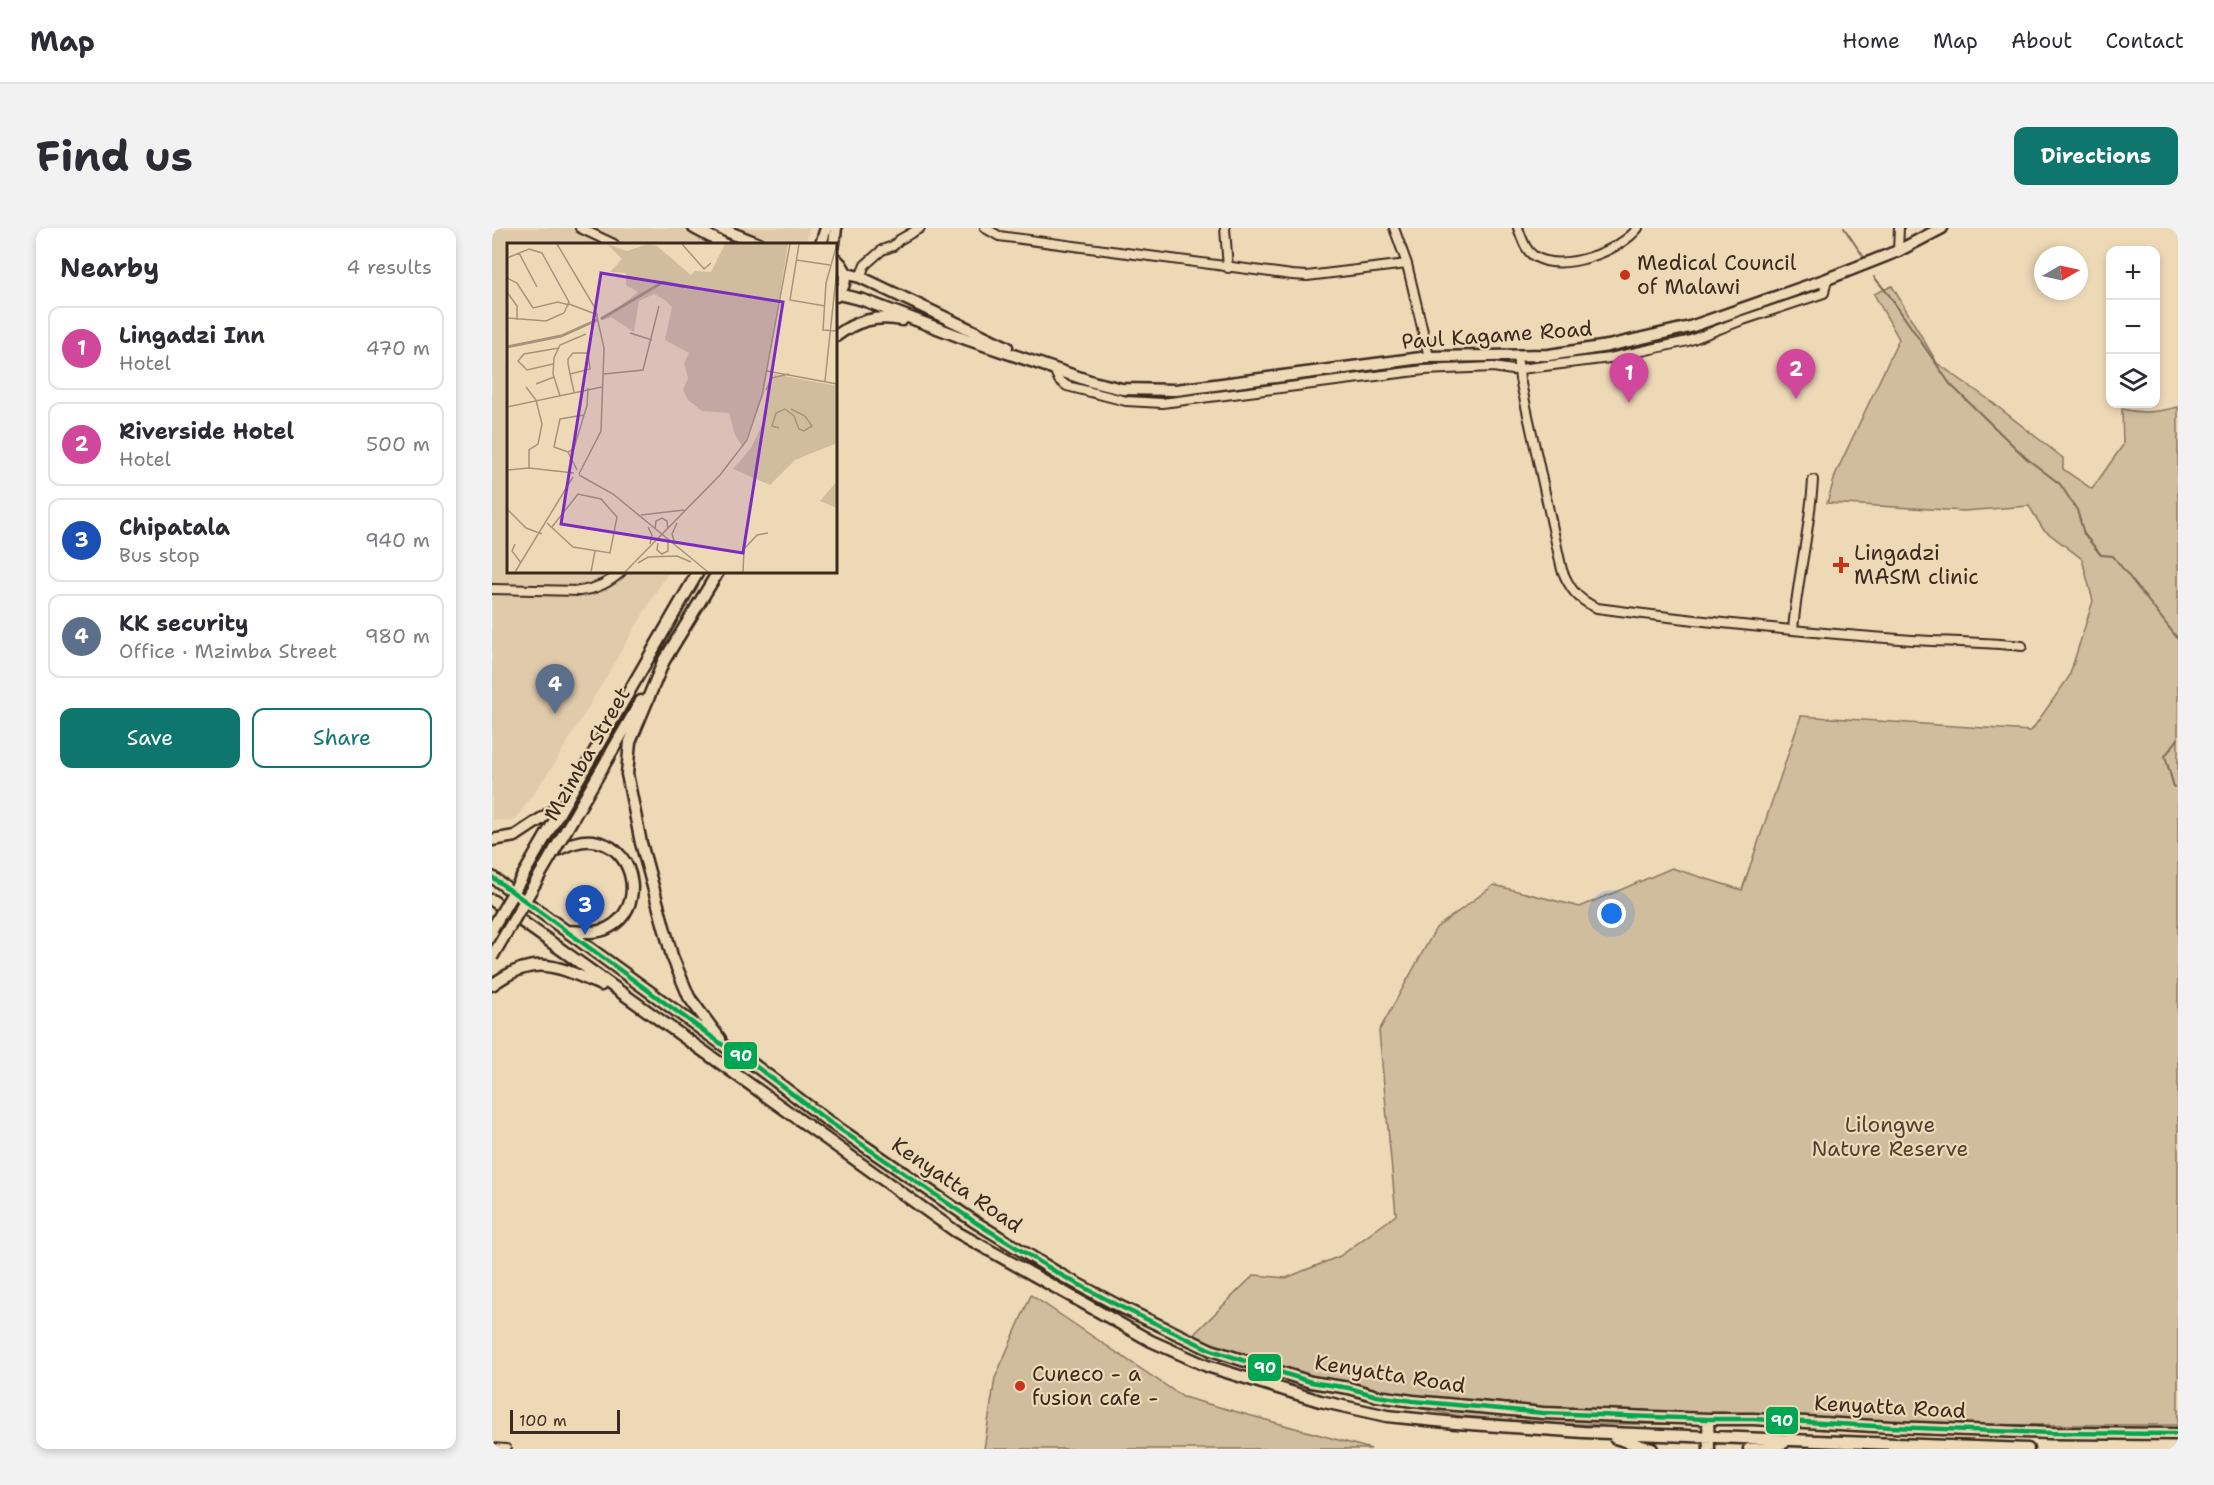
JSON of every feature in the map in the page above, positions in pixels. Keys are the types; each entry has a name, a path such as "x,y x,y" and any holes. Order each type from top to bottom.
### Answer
{"main road":[{"path":"694,228 722,243"},
{"path":"719,228 756,243"},
{"path":"821,243 826,228"},
{"path":"834,243 836,228"},
{"name":"Paul Kagame Road","path":"837,295 863,300 1093,382 1122,389 1159,391 1429,357 1517,356 1581,351 1644,339 1690,327 1827,279 1898,251 1942,228"},
{"path":"837,295 846,279 838,259"},
{"name":"Paul Kagame Road","path":"838,259 847,274 860,277 1039,363"},
{"path":"837,335 851,325 868,319 890,317 926,324"},
{"name":"Mzimba Street","path":"492,929 697,573"},
{"name":"Mzimba Street","path":"492,957 665,658 717,573"},
{"path":"665,658 630,742 627,774 641,843 672,956 689,997 727,1048"},
{"path":"492,840 515,836 565,802"},
{"path":"554,852 581,841 597,842 609,846 620,855 633,883 628,908 618,921 607,929 592,932 567,931"},
{"name":"Kenyatta Road","path":"492,877 727,1048 745,1058 828,1121 975,1222 1061,1275 1211,1350 1311,1382 1386,1397 1543,1413 1753,1419 2050,1433 2178,1434"},
{"name":"Kenyatta Road","path":"492,900 955,1231 1151,1341 1207,1366 1320,1401 1387,1416 1456,1423 1709,1443 1798,1439 1892,1445 2028,1449"},
{"path":"492,985 506,975 543,965 560,967 615,990"},
{"path":"1708,1419 1709,1443"},
{"path":"1582,1432 1626,1440 1652,1449"},
{"path":"1749,1449 1776,1446 1798,1439"}],"street":[{"path":"580,228 612,243"},
{"path":"860,277 866,264 882,250 893,246 920,228"},
{"path":"985,228 999,236 1228,268 1307,276 1407,264"},
{"path":"1225,228 1228,268"},
{"path":"1394,228 1407,264 1429,357"},
{"path":"1518,228 1524,245 1533,256 1546,262 1561,264 1598,254 1616,246 1638,228"},
{"path":"1898,251 1899,228"},
{"path":"1054,369 1059,380 1075,389 1126,401 1162,403 1424,370 1493,367 1519,369 1610,358 1688,341 1824,293 1827,279"},
{"path":"1517,356 1562,570 1572,592 1578,598 1597,608 1793,630 2022,646"},
{"path":"1793,630 1813,480"},
{"path":"492,589 580,591 609,583 620,573"},
{"path":"492,1448 506,1449"}],"shaded area":[{"path":"492,228 809,228 806,243 507,243 507,573 667,573 557,760 513,822 492,819"}],"green space":[{"name":"Lilongwe Nature Reserve","path":"1892,286 1937,363 1988,399 2063,458 2063,469 2092,489 2123,445 2122,409 2150,412 2178,407 2178,1425 1561,1424 1460,1416 1363,1398 1186,1342 1254,1275 1286,1278 1340,1256 1396,1215 1379,1031 1436,928 1494,885 1580,907 1672,868 1742,890 1801,716 2031,731 2069,677 2093,601 2082,559 2043,529 2029,506 1964,511 1827,503 1836,473 1899,339 1874,294"},
{"path":"1031,1295 1183,1397 1371,1449 984,1449 995,1378"}],"waterway":[{"path":"1844,228 1863,256"},
{"path":"1874,277 1889,295 1950,384 2026,458 2060,484 2077,510 2084,534 2101,555 2113,556 2178,639"},
{"path":"2174,787 2165,756 2178,739"}],"transit line":[{"name":"90","path":"492,877 727,1048 745,1058 828,1121 975,1222 1061,1275 1211,1350 1311,1382 1349,1388 1377,1396 1543,1413 1753,1419 2050,1433 2178,1434"}],"place":[{"name":"Medical Council of Malawi","path":"1625,275"},
{"name":"Riverside Hotel","path":"1796,399"},
{"name":"Lingadzi Inn","path":"1629,403"},
{"name":"Lingadzi MASM clinic","path":"1841,565"},
{"name":"KK security","path":"555,714"},
{"name":"Chipatala","path":"585,935"},
{"name":"Cuneco - a fusion cafe -","path":"1020,1386"}]}
